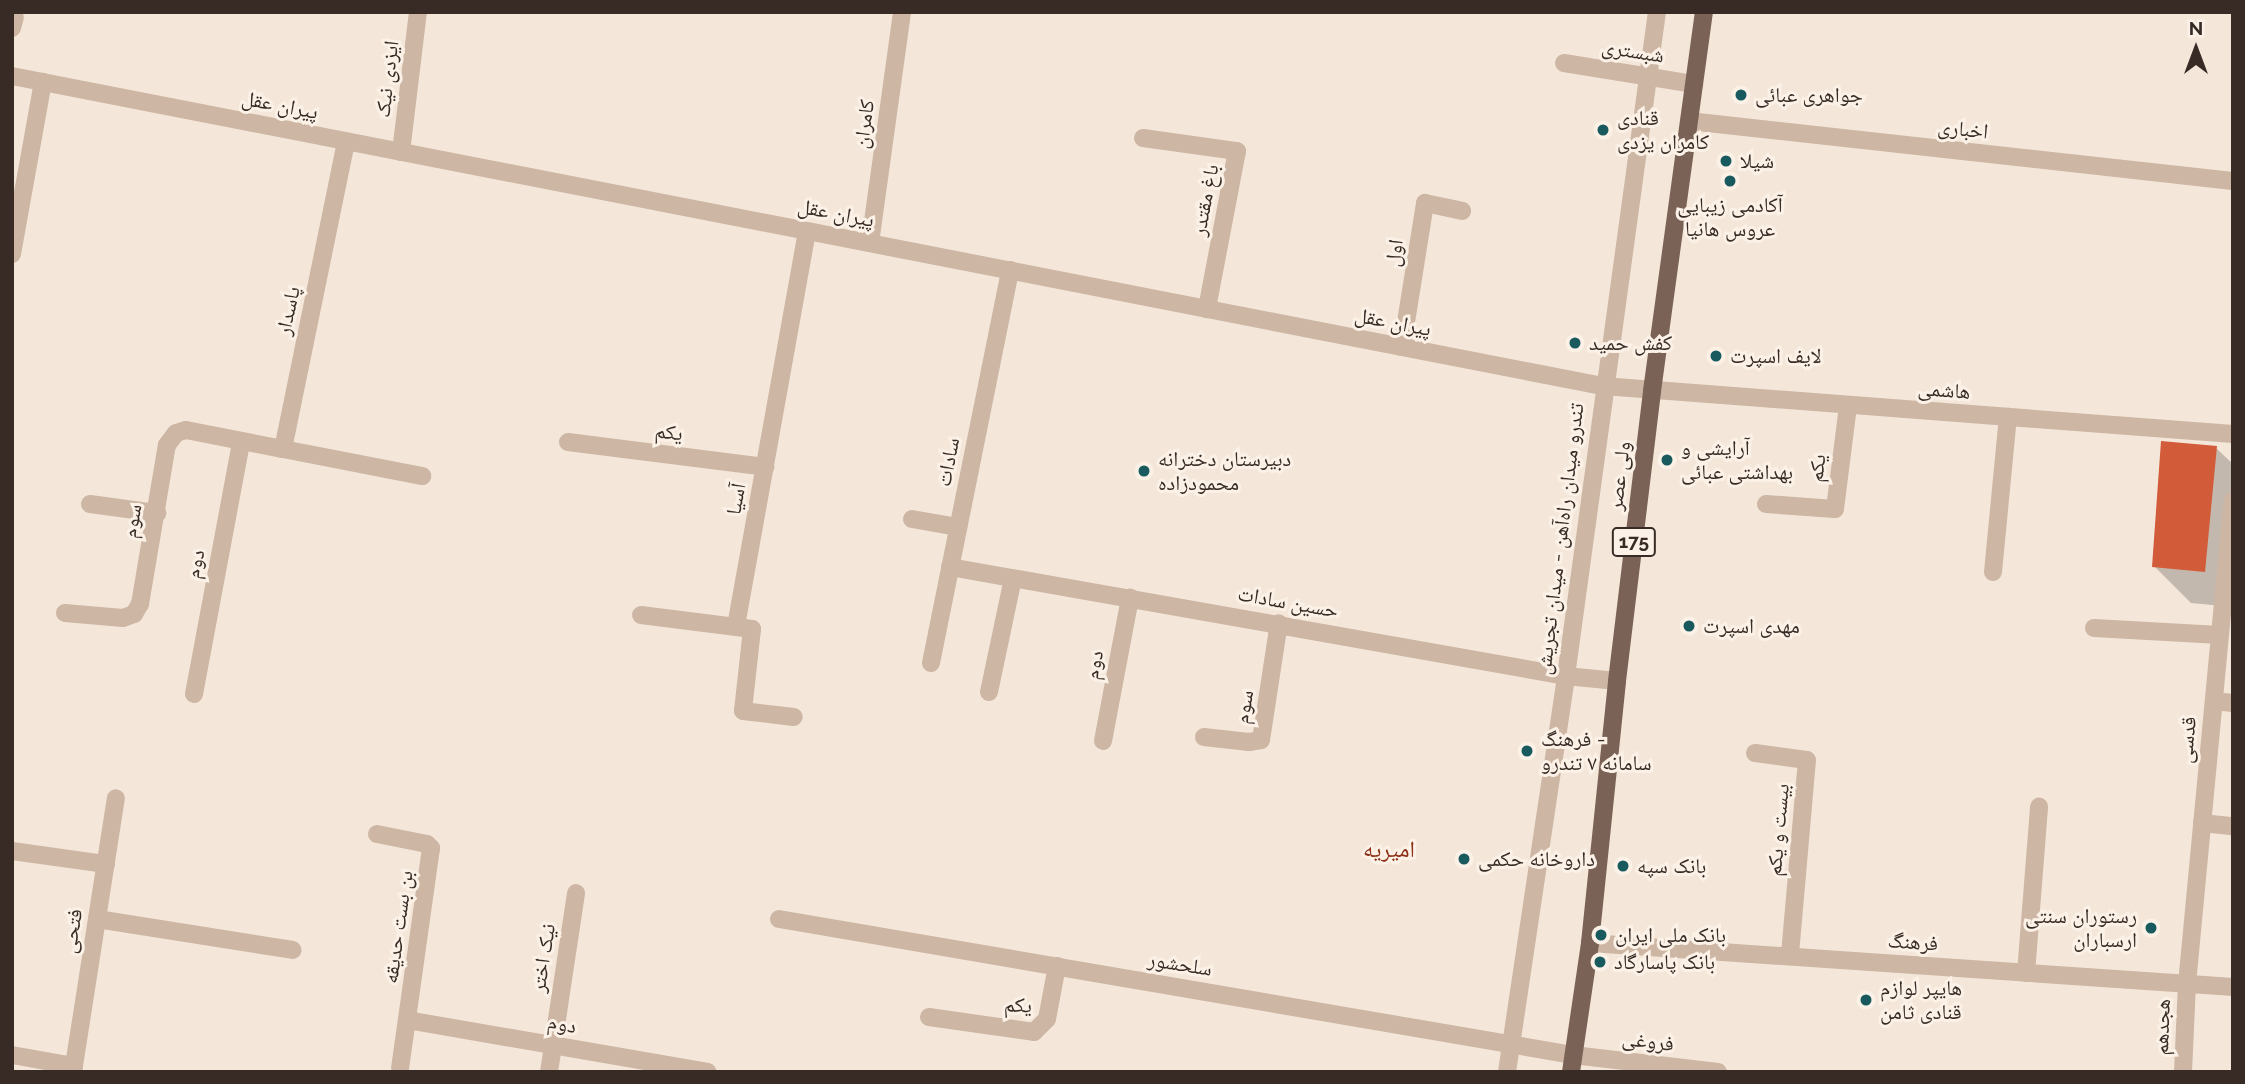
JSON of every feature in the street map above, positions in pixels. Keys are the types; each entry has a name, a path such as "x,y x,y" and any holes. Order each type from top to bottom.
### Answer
{"main road":[{"name":"ولی عصر","path":"1572,1063 1590,943 1617,681 1652,391 1704,12"}],"street":[{"name":"ایزدی نیک","path":"401,152 418,12"},
{"name":"کامران","path":"870,243 902,12"},
{"name":"تندرو میدان راه‌آهن - میدان تجریش","path":"1507,1072 1566,676 1603,386 1657,12"},
{"name":"شبستری","path":"1564,63 1694,84"},
{"name":"پیران عقل","path":"12,76 1603,386 1652,391"},
{"path":"12,254 43,82"},
{"name":"اخباری","path":"1689,121 2233,181"},
{"name":"باغ مقتدر","path":"1143,138 1237,151 1207,309"},
{"name":"پاسدار","path":"283,449 346,141"},
{"name":"اول","path":"1402,347 1425,203 1462,211"},
{"name":"آسیا","path":"736,626 807,231"},
{"name":"سادات","path":"931,663 1010,270"},
{"name":"هاشمی","path":"1652,391 2233,434"},
{"name":"یکم","path":"1766,504 1835,509 1848,406"},
{"path":"1993,572 2008,417"},
{"name":"سوم","path":"65,613 123,618 134,614 140,604 167,445 176,433 186,430 241,442"},
{"path":"241,442 422,476"},
{"name":"دوم","path":"194,694 241,442"},
{"name":"یکم","path":"568,442 765,467"},
{"name":"قدسی","path":"2187,984 2233,501"},
{"path":"90,504 157,513"},
{"path":"912,519 958,527"},
{"name":"حسین سادات","path":"950,567 1279,623 1566,676 1617,681"},
{"path":"989,692 1013,578"},
{"name":"دوم","path":"1103,741 1129,598"},
{"path":"641,615 752,629 743,711 794,718"},
{"name":"سوم","path":"1204,737 1249,743 1261,740 1279,623"},
{"path":"2094,628 2220,635"},
{"path":"2214,701 2233,703"},
{"name":"بیست و یکم","path":"1755,752 1807,760 1790,956"},
{"name":"فتحی","path":"73,1069 116,798"},
{"path":"2026,973 2039,807"},
{"path":"2202,823 2233,826"},
{"name":"بن بست حدیقه","path":"377,834 427,844 431,848 400,1068"},
{"path":"12,851 106,864"},
{"name":"نیک اختر","path":"549,1072 576,893"},
{"path":"97,919 293,950"},
{"name":"سلحشور","path":"779,919 1510,1042 1572,1063"},
{"name":"فرهنگ","path":"1590,943 2233,988"},
{"name":"یکم","path":"929,1017 1034,1032 1047,1019 1057,966"},
{"name":"هجدهم","path":"2183,1072 2187,984"},
{"name":"دوم","path":"407,1020 708,1072"},
{"path":"12,1055 73,1069"},
{"name":"فروغی","path":"1572,1063 1718,1072"}],"building":[{"path":"2161,441 2217,446 2205,572 2152,567"}],"place":[{"name":"جواهری عبائی","path":"1741,95"},
{"name":"قنادی کامران یزدی","path":"1603,130"},
{"name":"شیلا","path":"1726,161"},
{"name":"آکادمی زیبایی عروس هانیا","path":"1730,181"},
{"name":"کفش حمید","path":"1575,343"},
{"name":"لایف اسپرت","path":"1716,356"},
{"name":"آرایشی و بهداشتی عبائی","path":"1667,460"},
{"name":"دبیرستان دخترانه محمودزاده","path":"1144,471"},
{"name":"مهدی اسپرت","path":"1689,626"},
{"name":"فرهنگ - سامانه ۷ تندرو","path":"1527,751"},
{"name":"داروخانه حکمی","path":"1464,859"},
{"name":"بانک سپه","path":"1623,866"},
{"name":"رستوران سنتی ارسباران","path":"2151,928"},
{"name":"بانک ملی ایران","path":"1601,935"},
{"name":"بانک پاسارگاد","path":"1600,962"},
{"name":"هایپر لوازم قنادی ثامن","path":"1866,1000"}],"district":[{"name":"امیریه","path":"1389,849"}]}
